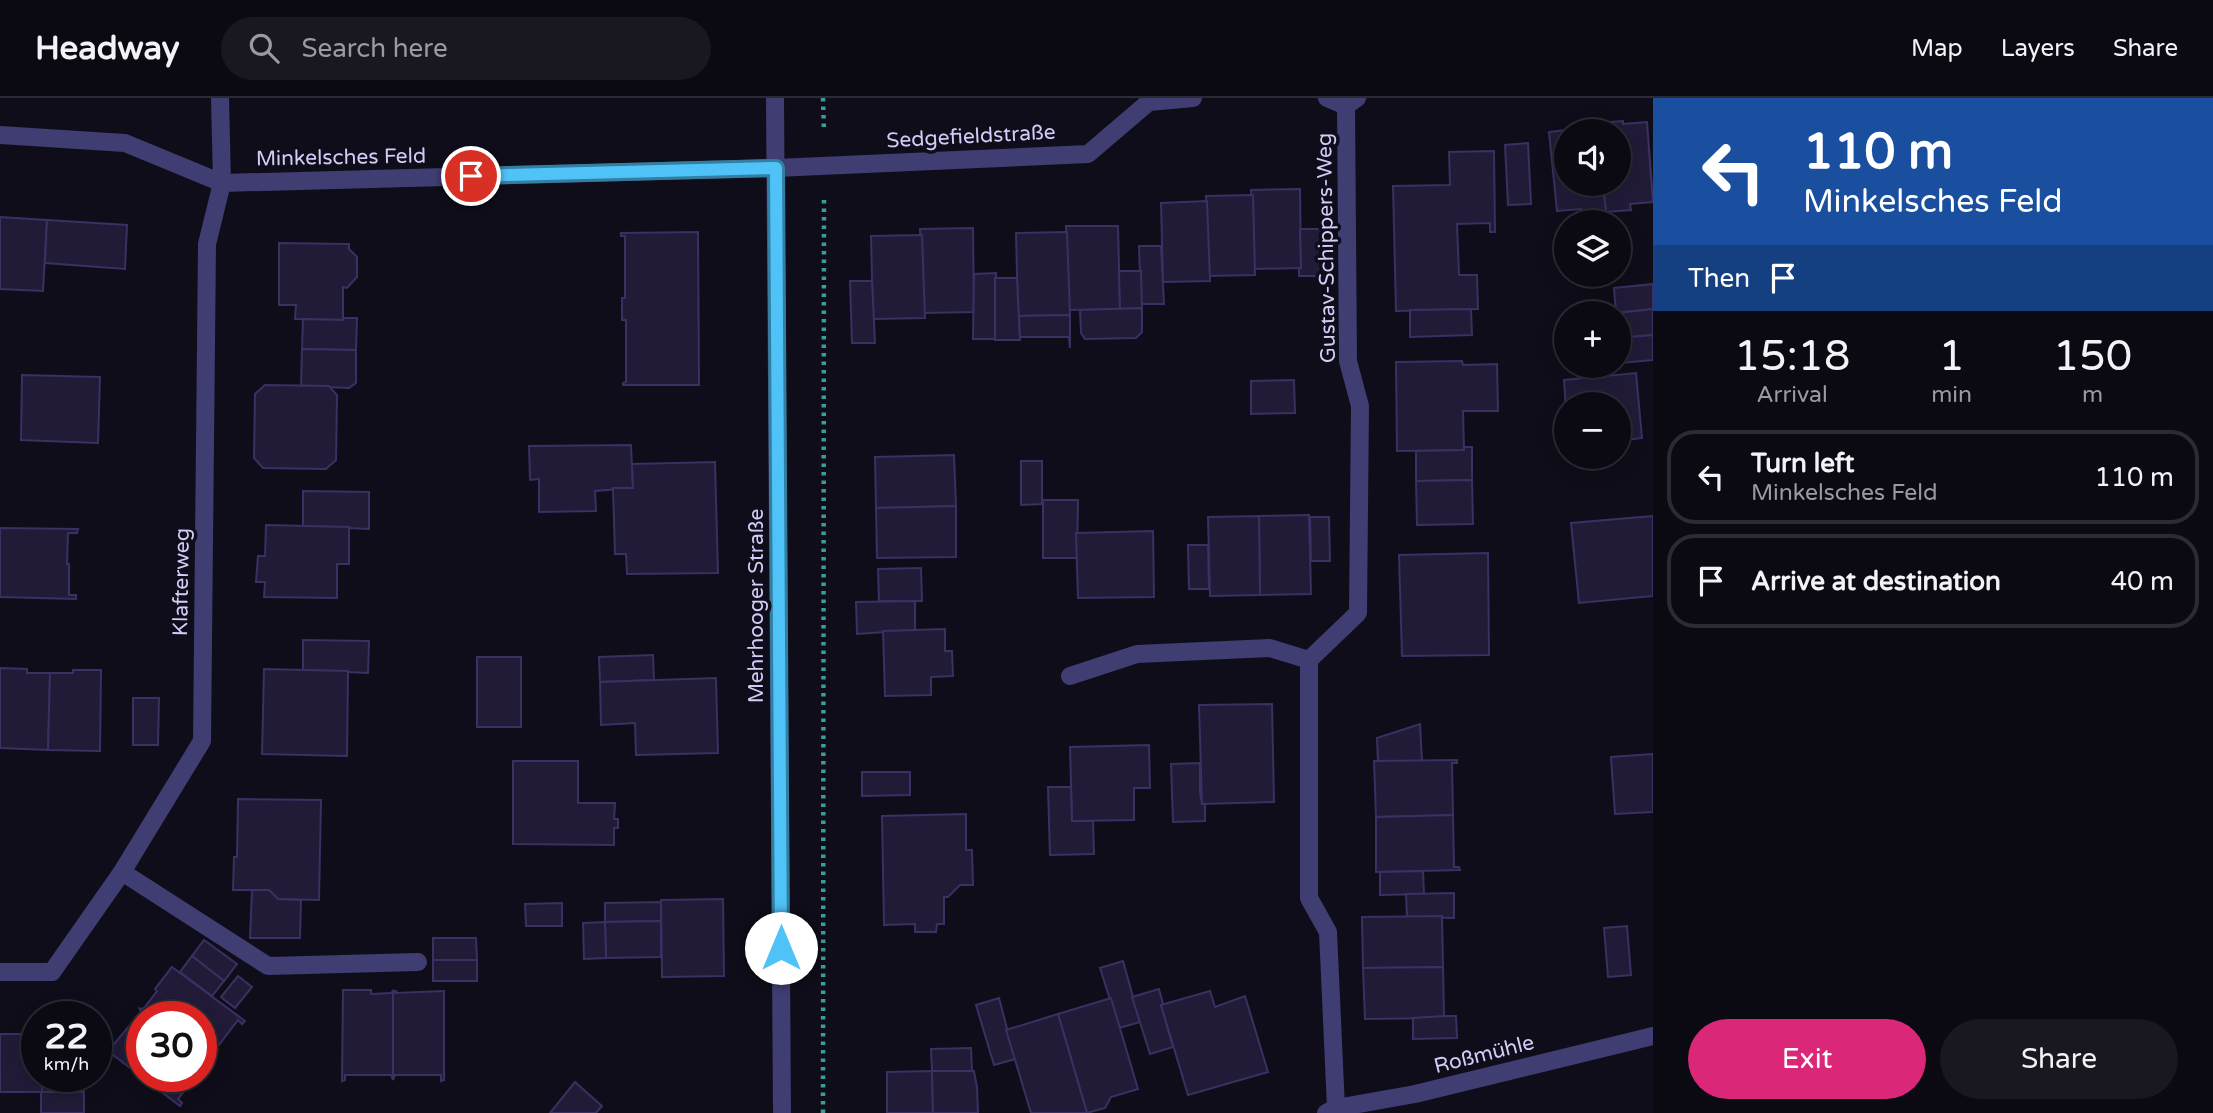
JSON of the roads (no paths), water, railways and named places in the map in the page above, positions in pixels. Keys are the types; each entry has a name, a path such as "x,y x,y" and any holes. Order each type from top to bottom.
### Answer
{"street":[{"name":"Klafterweg","path":"0,972 52,972 122,872 202,741 207,244 222,183 220,98"},
{"name":"Mehrhooger Straße","path":"775,98 782,1113"},
{"name":"Sedgefieldstraße","path":"776,168 1088,154 1149,100 1193,98"},
{"path":"1327,98 1351,102"},
{"name":"Gustav-Schippers-Weg","path":"1309,660 1358,613 1360,406 1348,361 1351,102"},
{"name":"Minkelsches Feld","path":"0,135 125,143 222,183 776,168"},
{"path":"1070,676 1137,654 1270,648 1309,660 1309,898 1328,932 1331,1110"},
{"path":"122,872 268,966 418,962"},
{"name":"Roßmühle","path":"1331,1110 1415,1094 1653,1036"}]}
